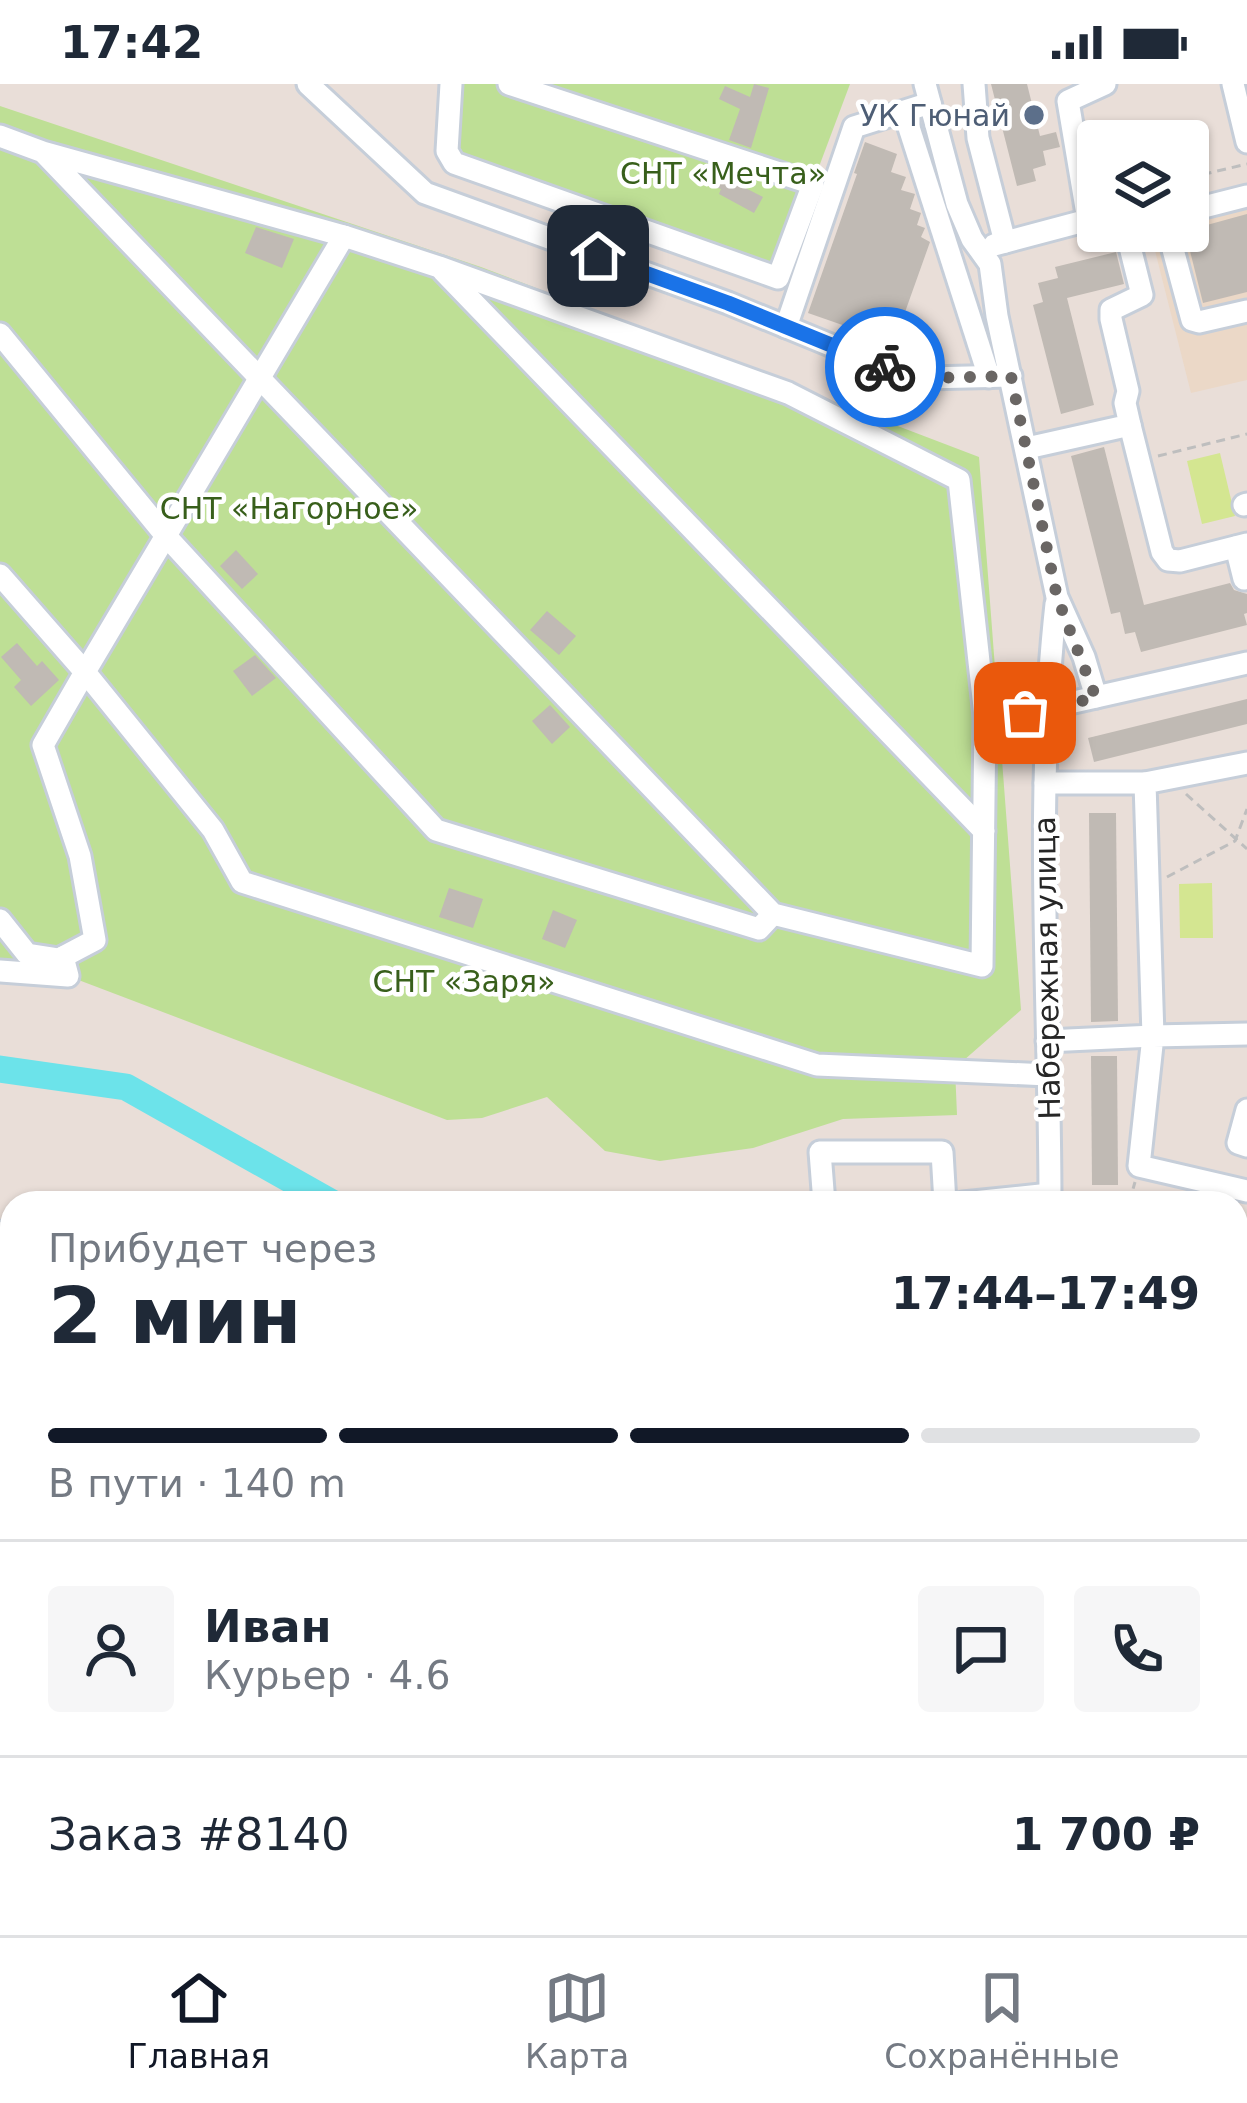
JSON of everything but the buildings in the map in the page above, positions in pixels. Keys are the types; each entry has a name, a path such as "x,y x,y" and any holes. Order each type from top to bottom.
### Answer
{"street":[{"path":"308,84 424,193 912,376 1000,376"},
{"path":"451,84 447,151 454,163 778,278"},
{"path":"509,84 813,184 764,317"},
{"path":"974,84 978,138 1005,242"},
{"path":"1077,144 1068,101 1105,84"},
{"path":"1233,84 1247,142"},
{"path":"786,326 854,127 904,112 927,94 957,204 994,279 1000,376"},
{"path":"904,112 1000,376"},
{"path":"0,136 439,267 788,393 959,480 986,716 982,967 773,914 43,152"},
{"path":"1209,206 1247,196"},
{"path":"981,248 1077,225"},
{"path":"0,920 27,954 63,957 95,940 80,856 43,745 344,236"},
{"path":"1131,252 1142,295 1111,310 1111,319 1128,391 1125,403 1162,552 1168,560 1242,546 1244,579"},
{"path":"1174,252 1192,320 1247,310"},
{"path":"439,267 984,831"},
{"path":"0,334 166,536 436,830 759,929 773,914"},
{"name":"Набережная улица","path":"1000,376 1028,448 1057,597 1096,698"},
{"path":"1028,448 1130,425"},
{"path":"0,575 214,830 242,882 817,1065 1048,1075"},
{"name":"Набережная улица","path":"1051,1191 1045,783 1057,597"},
{"path":"1051,661 1067,651 1084,657"},
{"path":"986,716 1096,698 1247,663"},
{"path":"1045,783 1144,783 1247,764"},
{"path":"1144,783 1153,1036 1139,1166 1247,1191"},
{"path":"0,970 68,976 63,957"},
{"path":"1048,1041 1247,1034"},
{"path":"1247,1110 1238,1143 1247,1146"},
{"path":"823,1191 820,1152 942,1152 944,1191"}],"path":[{"path":"1209,173 1247,164"},
{"path":"1139,460 1247,434"},
{"path":"1172,780 1247,849"},
{"path":"1149,885 1235,842 1247,808"}],"shaded area":[{"path":"1247,187 1247,380 1191,393 1155,252 1209,252 1209,197"}],"green space":[{"name":"СНТ «Мечта»","path":"440,84 850,84 775,284 440,159"},
{"name":"СНТ «Нагорное»","path":"0,106 481,267 979,457 1021,1010 955,1068 957,1115 843,1119 753,1148 660,1161 605,1151 547,1097 482,1118 447,1120 68,976 0,971"},
{"path":"1220,453 1235,516 1202,524 1187,461"},
{"path":"1212,883 1213,938 1180,938 1179,884"}],"waterway":[{"path":"0,1069 126,1087 311,1191"}],"way so far":[{"path":"885,367 926,378 1011,376 1057,597 1096,698 1025,713"}],"place":[{"name":"УК Гюнай","path":"1034,115"}],"route":[{"path":"598,256 885,367"}],"park label":[{"name":"СНТ «Заря»","path":"464,981"}]}
